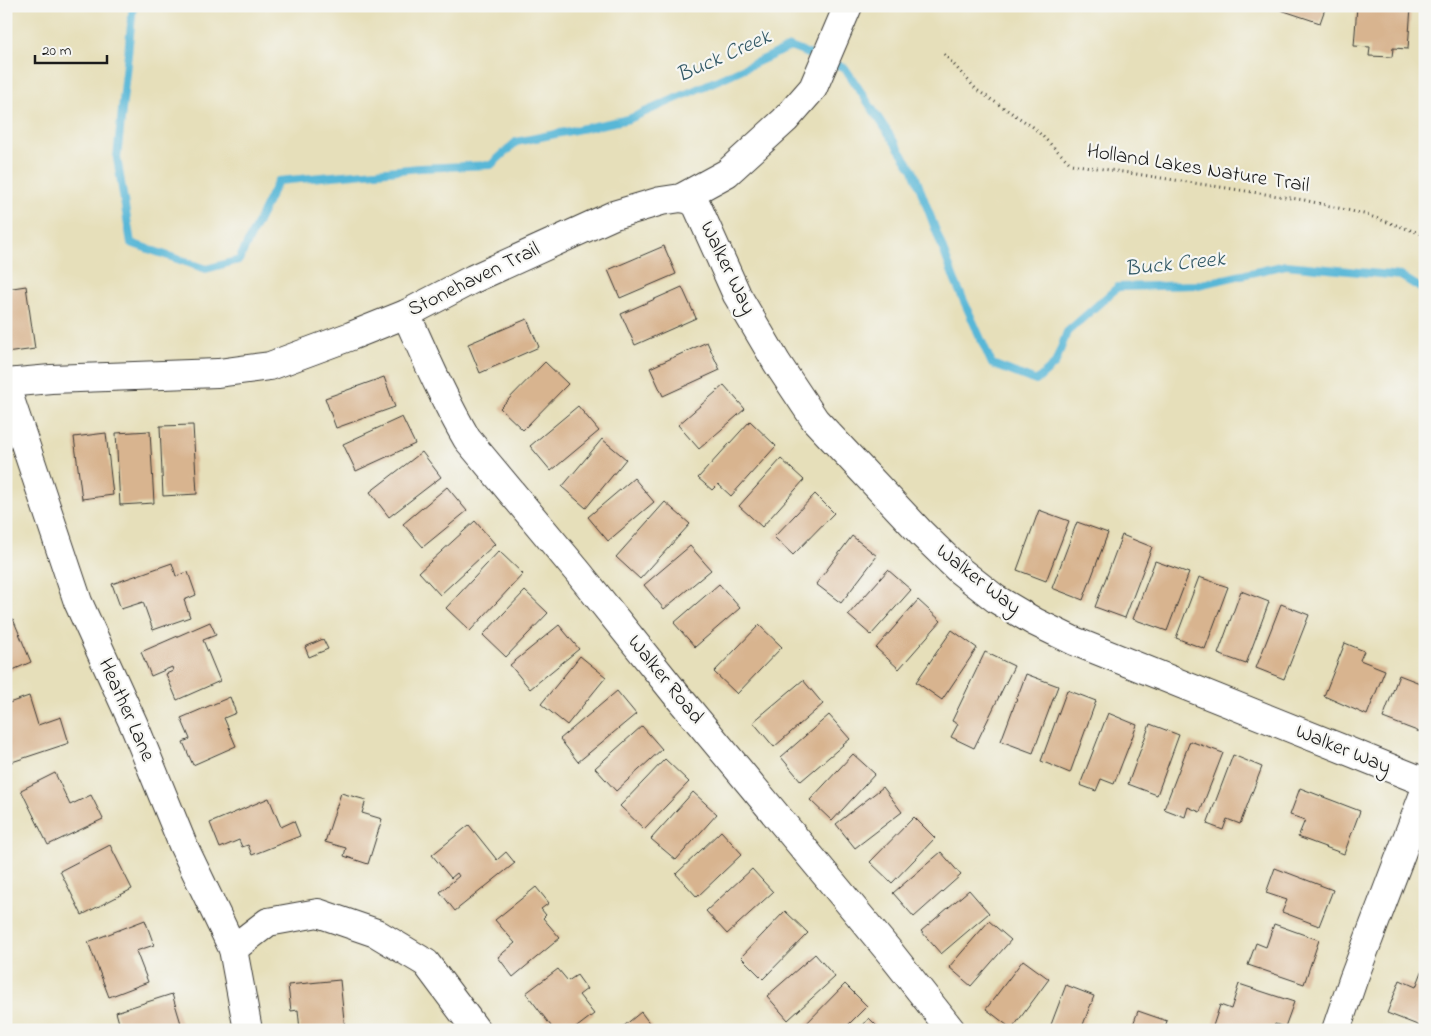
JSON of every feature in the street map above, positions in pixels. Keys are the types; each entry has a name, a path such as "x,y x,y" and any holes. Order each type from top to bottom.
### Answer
{"street":[{"name":"Stonehaven Trail","path":"6,385 51,379 218,373 270,366 406,314 473,280 614,215 660,201 681,198 727,173 785,120 813,88 848,6"},
{"name":"Walker Way","path":"681,198 691,200 697,206 738,295 777,363 815,420 921,533 959,570 988,593 1036,622 1074,641 1425,782"},
{"name":"Walker Road","path":"406,314 428,365 466,439 578,572 888,950 951,1030"},
{"name":"Heather Lane","path":"6,385 78,602 134,725 183,845 233,949 248,1030"},
{"path":"1336,1030 1353,980 1425,791"},
{"path":"233,949 268,922 318,913 376,933 426,963 476,1030"}],"path":[{"name":"Holland Lakes Nature Trail","path":"944,54 977,90 1033,127 1071,164 1304,200 1364,214 1425,235"}],"building":[{"path":"1279,6 1326,6 1320,23 1278,9"},
{"path":"1357,6 1411,6 1408,49 1393,48 1392,57 1369,56 1370,47 1354,46"},
{"path":"664,246 676,274 620,298 608,270"},
{"path":"26,286 35,349 6,353 6,289"},
{"path":"682,287 696,318 635,345 621,314"},
{"path":"527,319 539,347 480,373 468,344"},
{"path":"707,342 720,370 663,396 650,368"},
{"path":"545,362 568,384 523,430 500,408"},
{"path":"384,377 395,407 336,428 325,398"},
{"path":"724,385 745,409 699,449 678,425"},
{"path":"578,406 599,431 551,471 530,446"},
{"path":"402,417 415,444 356,471 343,444"},
{"path":"750,421 776,446 731,496 718,484 712,490 698,478"},
{"path":"193,425 197,494 163,496 160,426"},
{"path":"150,431 154,503 120,505 116,433"},
{"path":"106,433 113,495 82,499 74,437"},
{"path":"602,439 626,459 586,508 562,487"},
{"path":"422,452 441,477 389,517 370,492"},
{"path":"781,459 804,480 762,527 739,506"},
{"path":"634,478 654,502 608,541 588,517"},
{"path":"447,487 467,511 423,547 403,524"},
{"path":"815,494 834,513 793,555 774,537"},
{"path":"665,502 690,524 640,579 616,557"},
{"path":"1039,510 1069,521 1046,581 1017,570"},
{"path":"475,521 495,544 440,595 419,572"},
{"path":"1077,522 1108,533 1083,600 1052,588"},
{"path":"1122,535 1152,547 1125,618 1095,607"},
{"path":"852,536 877,556 841,603 816,584"},
{"path":"690,546 711,570 664,609 644,585"},
{"path":"499,551 523,574 470,631 446,608"},
{"path":"1155,561 1189,573 1167,631 1133,619"},
{"path":"172,563 176,576 188,572 196,595 184,600 190,617 153,630 143,602 121,609 112,584"},
{"path":"888,570 911,590 871,635 848,615"},
{"path":"1199,577 1228,587 1205,649 1176,638"},
{"path":"719,584 740,608 695,647 674,623"},
{"path":"525,591 548,613 506,657 483,635"},
{"path":"1241,591 1269,602 1246,664 1218,654"},
{"path":"918,600 941,621 899,669 876,648"},
{"path":"1281,604 1309,615 1284,679 1256,668"},
{"path":"13,619 31,662 6,673 6,621"},
{"path":"210,622 216,635 203,640 220,681 177,700 166,674 173,671 172,667 151,676 141,652"},
{"path":"559,625 579,649 530,689 510,665"},
{"path":"759,625 782,647 737,694 714,672"},
{"path":"952,630 977,648 942,700 916,682"},
{"path":"323,639 328,649 309,657 305,647"},
{"path":"1345,643 1364,651 1360,660 1385,670 1367,715 1324,696"},
{"path":"985,652 1014,666 974,748 951,737 958,724 952,721"},
{"path":"580,656 606,677 567,725 541,704"},
{"path":"1026,674 1058,686 1033,753 1001,741"},
{"path":"1399,675 1425,685 1425,734 1383,718"},
{"path":"803,680 823,704 774,747 753,722"},
{"path":"1067,690 1096,701 1070,773 1041,761"},
{"path":"617,691 636,714 578,762 560,739"},
{"path":"29,696 38,725 61,717 69,743 12,762 9,752 6,753 6,704"},
{"path":"230,697 236,713 224,718 236,746 193,765 183,742 190,739 181,718"},
{"path":"1108,713 1137,725 1114,784 1101,779 1096,791 1080,785"},
{"path":"829,715 850,739 801,781 781,757"},
{"path":"1150,724 1179,735 1157,795 1128,784"},
{"path":"642,726 662,749 616,791 595,768"},
{"path":"1190,741 1223,753 1200,812 1188,807 1185,817 1164,809"},
{"path":"853,754 875,774 832,821 810,800"},
{"path":"1233,755 1262,767 1240,824 1227,819 1223,830 1207,824"},
{"path":"665,759 689,782 644,829 620,806"},
{"path":"55,773 70,805 91,795 103,819 48,845 21,790"},
{"path":"883,787 902,812 855,848 836,824"},
{"path":"1300,788 1360,811 1344,854 1298,837 1305,820 1290,815"},
{"path":"693,792 717,814 676,860 651,839"},
{"path":"341,793 366,800 362,813 382,819 368,864 344,856 346,848 325,842"},
{"path":"269,798 281,827 294,821 300,836 252,855 248,845 242,847 239,840 220,848 210,823"},
{"path":"914,817 935,838 892,883 870,862"},
{"path":"469,825 497,860 506,852 515,863 455,911 440,892 459,876 457,873 451,878 432,855"},
{"path":"721,831 742,854 697,897 676,874"},
{"path":"110,845 132,889 82,915 60,871"},
{"path":"941,852 961,875 914,917 893,893"},
{"path":"1275,868 1333,890 1319,926 1282,912 1287,900 1266,893"},
{"path":"752,869 773,892 727,934 706,911"},
{"path":"536,887 549,903 541,909 546,915 543,918 560,938 513,977 498,957 515,943 495,920"},
{"path":"969,890 989,913 941,954 921,931"},
{"path":"785,911 808,933 763,979 741,957"},
{"path":"145,920 154,945 136,951 148,982 109,997 88,942"},
{"path":"989,921 1011,940 971,986 949,967"},
{"path":"1274,924 1319,940 1304,984 1248,965 1256,943 1266,947"},
{"path":"815,954 835,977 788,1020 767,996"},
{"path":"1023,960 1049,979 1012,1029 986,1009"},
{"path":"1425,964 1425,1028 1387,1013 1400,980 1416,987"},
{"path":"558,969 568,981 577,975 587,989 579,995 594,1014 573,1030 554,1030 526,993"},
{"path":"340,980 345,1030 300,1030 298,1010 291,1011 288,985"},
{"path":"845,984 867,1006 843,1030 800,1030"},
{"path":"1239,984 1294,1002 1285,1027 1275,1024 1273,1030 1224,1030 1213,1026 1220,1005 1231,1009"},
{"path":"1066,985 1094,996 1081,1030 1049,1030"},
{"path":"172,994 183,1030 121,1030 116,1012"},
{"path":"1138,1011 1167,1021 1164,1030 1131,1030"},
{"path":"641,1012 653,1028 651,1030 619,1030"},
{"path":"869,1018 881,1030 859,1030"}],"waterway":[{"name":"Buck Creek","path":"133,6 117,158 131,243 206,269 239,260 278,181 420,168 491,165 516,142 629,119 790,47 845,68 913,170 955,281 992,364 1036,381 1055,364 1067,332 1118,287 1198,285 1286,265 1401,276 1425,291"}]}
